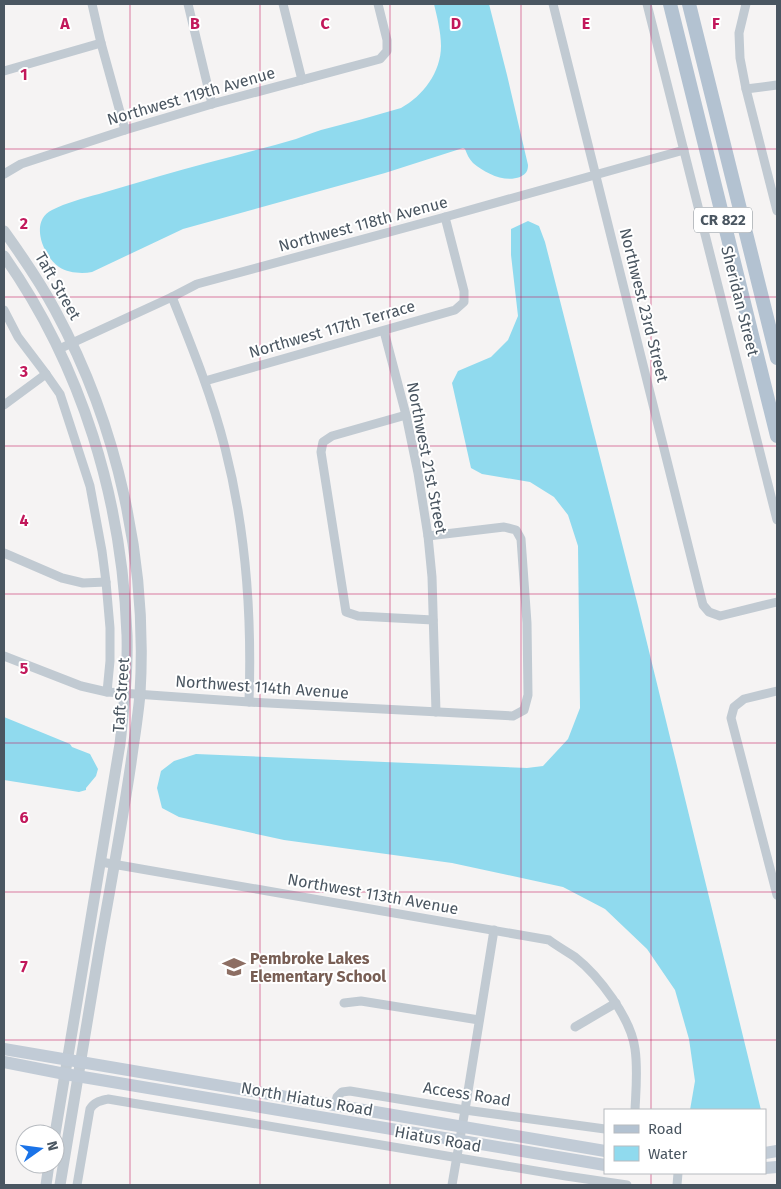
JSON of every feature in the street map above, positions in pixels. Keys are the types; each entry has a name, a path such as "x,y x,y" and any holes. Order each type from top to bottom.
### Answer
{"main road":[{"name":"Sheridan Street","path":"670,4 777,436"},
{"name":"Sheridan Street","path":"689,4 777,358"},
{"path":"704,144 723,140"},
{"name":"North Hiatus Road","path":"4,1049 604,1151"},
{"name":"North Hiatus Road","path":"4,1062 170,1092 604,1165"},
{"path":"170,1092 172,1078"}],"street":[{"path":"92,4 125,130"},
{"path":"188,4 212,104"},
{"path":"283,4 302,80"},
{"name":"Northwest 119th Avenue","path":"4,174 21,164 125,130 212,104 380,59 387,51 387,40 378,4"},
{"name":"Northwest 23rd Street","path":"553,4 703,605 709,612 720,616 777,602"},
{"name":"Sheridan Street","path":"647,4 777,520"},
{"path":"746,4 739,33 740,58 746,90 777,211"},
{"path":"4,71 101,43"},
{"path":"746,90 777,85"},
{"name":"Northwest 118th Avenue","path":"59,349 197,284 684,150"},
{"name":"Northwest 117th Terrace","path":"206,381 455,310 464,302 464,291 445,217"},
{"name":"Taft Street","path":"4,231 30,268 54,308 72,343 90,386 108,435 119,476 128,514 137,569 141,636 140,695 125,807 81,1063 72,1075 58,1124"},
{"name":"Taft Street","path":"4,256 18,275 59,349 78,393 94,440 114,516 122,570 127,635 125,693 120,744 68,1060 72,1075 60,1185"},
{"path":"172,297 206,381 226,448 236,500 244,550 248,608 249,702"},
{"path":"4,310 18,337 60,394 90,486 106,582 110,628 108,692"},
{"name":"Northwest 21st Street","path":"384,330 406,415 428,536 432,577 436,712"},
{"path":"4,405 46,374"},
{"path":"406,415 332,436 323,442 321,452 346,612 358,616 433,620"},
{"path":"114,516 128,514"},
{"name":"Northwest 114th Avenue","path":"4,656 81,686 108,692 249,702 513,716 524,710 528,695 527,623 521,539 516,530 504,527 428,536"},
{"path":"4,553 62,578 83,583 106,582"},
{"path":"777,691 744,699 734,707 731,718 777,895"},
{"name":"Northwest 113th Avenue","path":"101,862 549,940 575,957 602,983 625,1018 635,1046 638,1070 635,1109"},
{"path":"90,923 104,925"},
{"path":"452,1185 466,1110 494,930"},
{"path":"344,1003 361,1001 479,1020"},
{"path":"574,1028 616,1003"},
{"name":"Access Road","path":"335,1106 337,1097 342,1092 350,1091 466,1110 604,1129"},
{"name":"Hiatus Road","path":"77,1185 90,1110 97,1102 108,1099 627,1185"}],"water":[{"path":"434,4 489,4 528,165 528,169 522,176 508,179 495,176 473,163 463,148 385,173 183,229 92,272 67,271 53,262 48,255 41,238 41,222 45,215 57,207 401,108 409,103 423,90 438,65 441,41"},
{"path":"528,221 539,226 545,242 638,606 761,1109 690,1109 695,1081 689,1039 675,990 647,949 605,909 563,887 452,863 284,840 179,817 162,808 157,788 161,771 174,761 196,754 527,768 543,766 568,739 580,708 578,546 568,515 554,497 530,482 482,474 471,468 452,383 458,371 491,357 508,340 518,316 511,255 511,229"},
{"path":"4,717 90,754 98,769 96,776 86,790 79,792 4,780"}],"place":[{"name":"Pembroke Lakes Elementary School","path":"234,967"}]}
